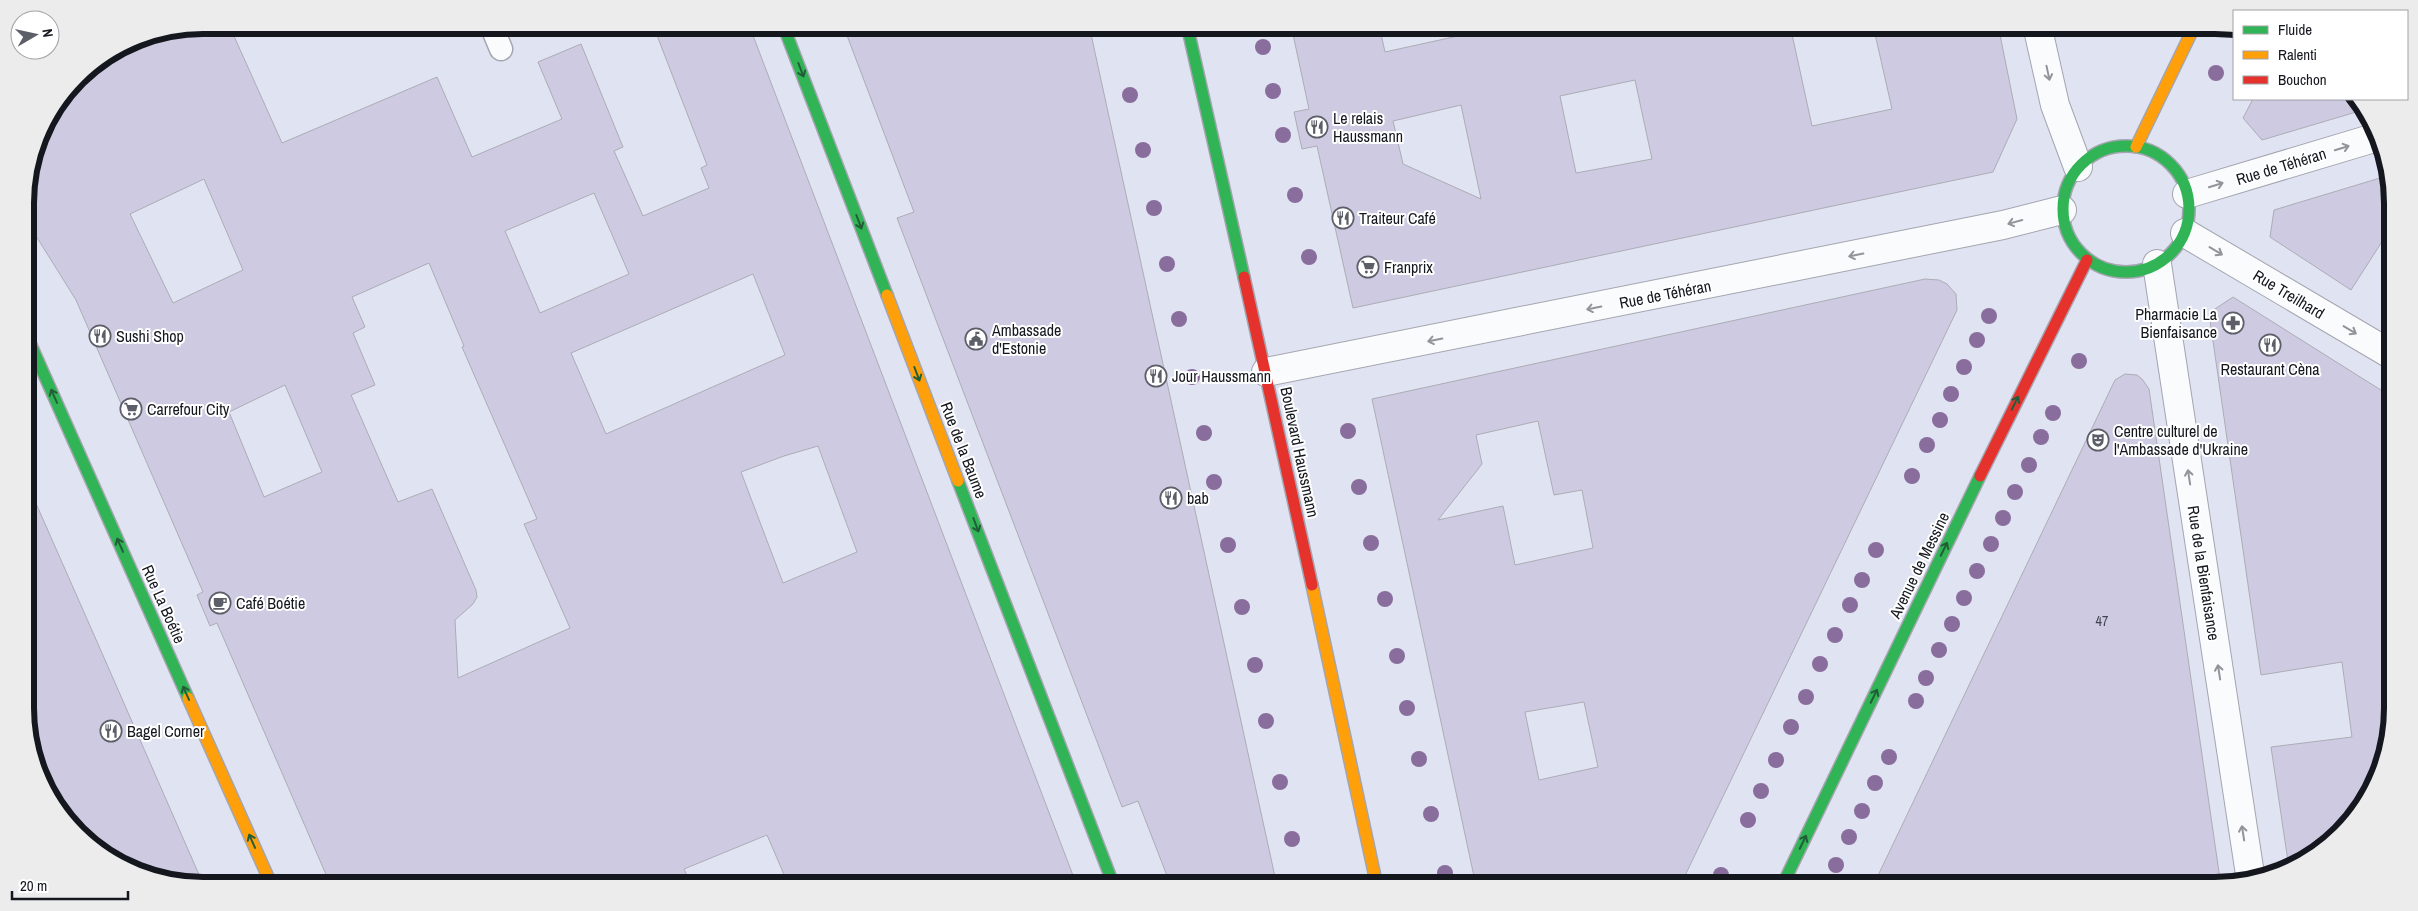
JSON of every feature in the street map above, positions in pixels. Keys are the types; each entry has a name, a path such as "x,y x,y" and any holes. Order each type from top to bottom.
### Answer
{"street":[{"name":"Rue de la Baume","path":"786,34 1111,877"},
{"name":"Boulevard Haussmann","path":"1189,34 1266,372 1376,877"},
{"path":"2039,34 2055,105 2078,167"},
{"path":"2136,147 2191,34"},
{"name":"Rue de Téhéran","path":"2187,194 2371,139"},
{"path":"2120,146 2136,147 2153,152 2167,161 2179,174 2189,204 2185,233 2177,248 2158,264 2135,273 2118,273 2102,269 2087,260 2074,246 2065,229 2062,210 2064,194 2069,180 2078,167 2091,157 2105,150 2120,146"},
{"name":"Rue de Téhéran","path":"1266,372 1984,229 2062,210"},
{"name":"Rue Treilhard","path":"2185,233 2384,350"},
{"name":"Avenue de Messine","path":"1786,877 2049,333 2087,260"},
{"name":"Rue de la Bienfaisance","path":"2158,264 2250,874"},
{"name":"Rue La Boétie","path":"34,352 268,877"}],"lane":[{"path":"495,34 501,49"}],"building":[{"path":"233,34 282,143 437,77 472,157 562,119 538,62 581,44 623,147 614,151 643,216 709,188 701,168 707,165 656,34 752,34 1074,877 785,877 767,835 684,869 688,877 327,877 217,623 210,626 197,595 203,592 76,300 34,233 34,191 39,159 51,128 62,109 76,91 109,62 138,47 159,39 180,35","holes":["204,179 243,270 173,303 130,214","594,193 629,274 540,313 505,231","429,263 464,346 462,347 537,519 524,524 570,628 458,678 455,620 473,604 477,597 476,590 432,489 398,502 351,395 375,385 353,333 365,327 352,297","753,274 785,355 606,434 571,353","285,385 322,472 264,497 229,412","818,446 857,552 783,583 741,472"]},
{"path":"846,34 1091,34 1275,877 1168,877 1138,801 1122,807 897,218 914,212"},
{"path":"1293,34 1381,34 1385,52 1467,34 1792,34 1812,126 1892,109 1875,34 2000,34 2017,119 1993,172 1353,308 1317,146 1302,149 1294,112 1309,109","holes":["1635,80 1652,159 1576,173 1560,96","1461,105 1481,199 1403,164 1393,121"]},
{"path":"2252,100 2349,100 2357,112 2262,140 2243,118"},
{"path":"2382,177 2384,238 2351,290 2270,237 2274,210"},
{"path":"1925,279 1939,280 1947,284 1956,294 1957,310 1684,877 1474,877 1372,399","holes":["1538,421 1554,495 1582,490 1593,548 1515,565 1503,506 1438,520 1482,464 1476,435","1584,702 1598,767 1539,780 1525,712"]},
{"path":"2233,297 2384,392 2384,709 2383,731 2379,752 2367,783 2356,802 2335,828 2300,855 2288,860 2271,747 2352,737 2342,662 2261,675 2209,313"},
{"path":"2125,374 2137,375 2149,389 2220,877 1877,877 2115,380"},
{"path":"34,499 200,877 180,876 148,868 128,860 109,849 76,820 62,802 51,783 43,763 35,731"}],"traffic: fast":[{"path":"786,34 887,295"},
{"path":"1189,34 1244,277"},
{"path":"2126,146 2150,151 2161,156 2171,164 2179,174 2184,185 2189,209 2184,233 2179,244 2171,254 2161,262 2150,267 2126,272 2102,267 2091,262 2081,254 2073,244 2068,233 2063,209 2068,185 2073,174 2081,164 2091,156 2102,151 2126,146"},
{"path":"34,352 188,698"},
{"path":"1786,877 1980,476"},
{"path":"958,481 1111,877"}],"traffic: slow":[{"path":"2136,147 2191,34"},
{"path":"887,295 958,481"},
{"path":"1312,585 1375,877"},
{"path":"188,698 268,877"}],"traffic: jam":[{"path":"1980,476 2087,260"},
{"path":"1244,277 1312,585"}],"place":[{"name":"Le relais Haussmann","path":"1317,127"},
{"name":"Traiteur Café","path":"1343,218"},
{"name":"Franprix","path":"1368,267"},
{"name":"Pharmacie La Bienfaisance","path":"2233,323"},
{"name":"Sushi Shop","path":"100,336"},
{"name":"Ambassade d'Estonie","path":"976,339"},
{"name":"Restaurant Cèna","path":"2270,345"},
{"name":"Jour Haussmann","path":"1156,376"},
{"name":"Carrefour City","path":"131,409"},
{"name":"Centre culturel de l'Ambassade d'Ukraine","path":"2098,440"},
{"name":"bab","path":"1171,498"},
{"name":"Café Boétie","path":"220,603"},
{"name":"Bagel Corner","path":"111,731"}]}
